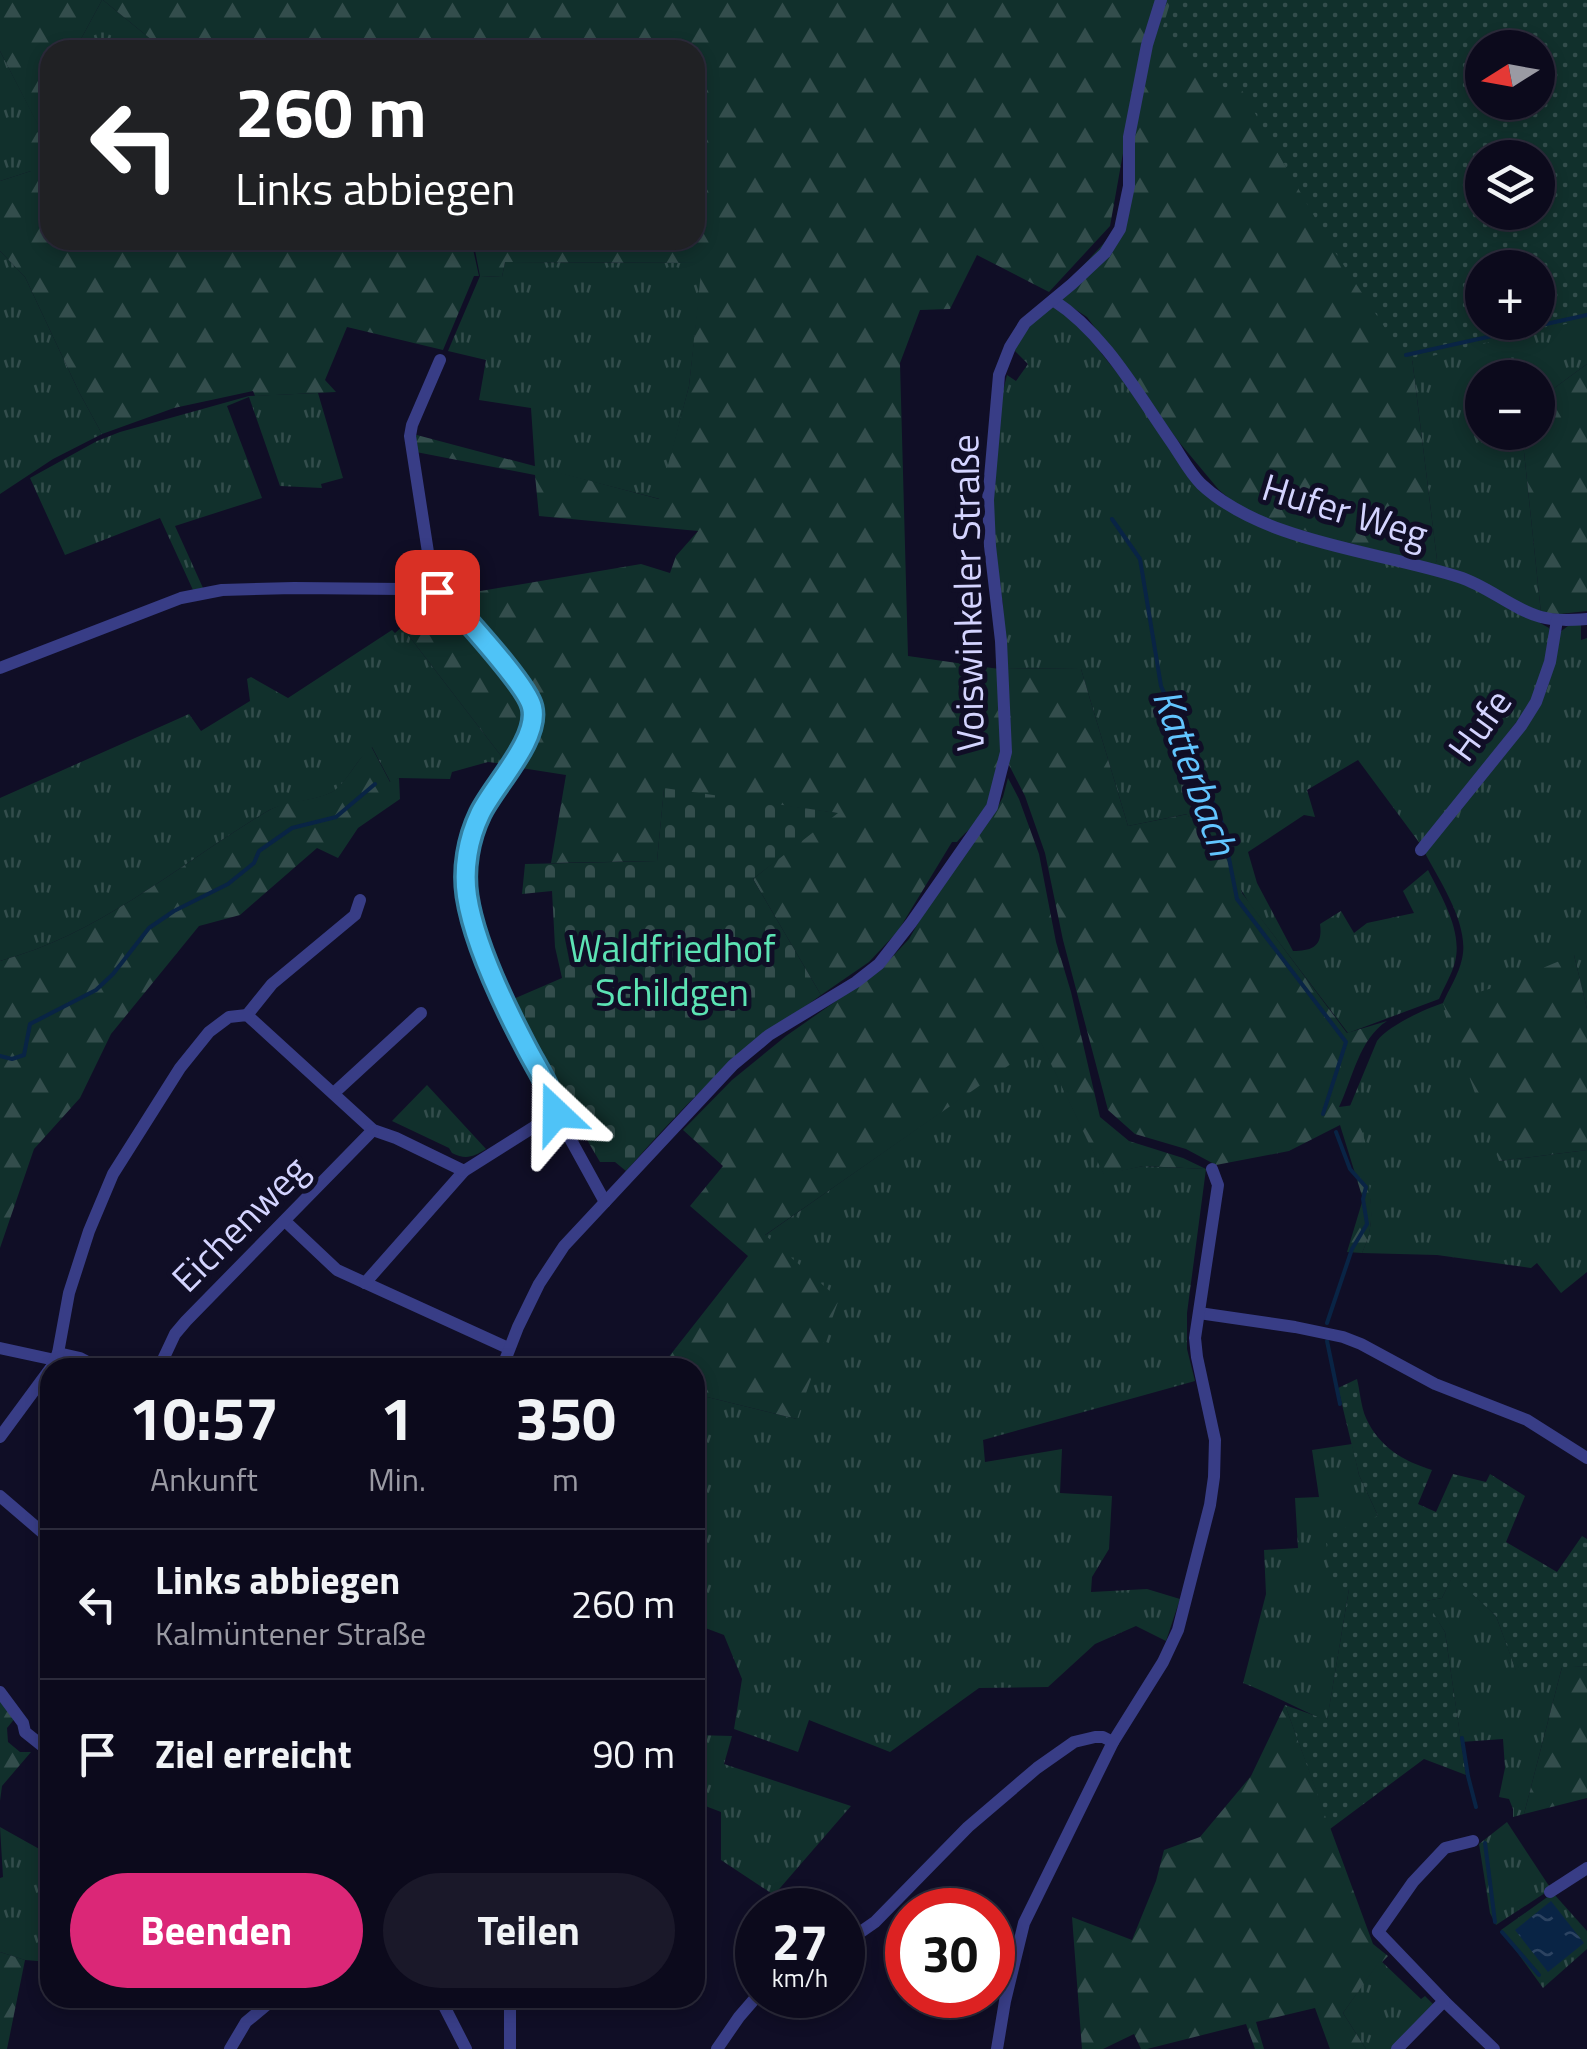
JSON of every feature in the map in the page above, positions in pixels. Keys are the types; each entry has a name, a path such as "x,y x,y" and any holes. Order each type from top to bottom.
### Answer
{"street":[{"name":"Voiswinkeler Straße","path":"505,1358 554,1259 604,1202 734,1065 769,1036 879,964 992,807 1006,752 988,500 999,375 1025,323 1104,253 1120,229 1130,186 1132,124 1160,0"},
{"name":"Hufer Weg","path":"1053,300 1094,334 1200,482 1227,504 1299,536 1464,578 1538,616 1587,619"},
{"path":"434,591 410,436 440,360"},
{"path":"0,668 181,598 210,592 330,588 434,591 444,595 522,689 532,708 526,740 478,817 467,856 466,885 476,932 519,1032 554,1099 556,1113 604,1202"},
{"name":"Hufe","path":"1420,850 1536,702 1550,662 1557,620"},
{"path":"55,1358 68,1293 113,1174 180,1068 210,1032 229,1017 248,1015 272,984 355,915 360,900"},
{"path":"334,1092 421,1013"},
{"path":"248,1015 374,1130 464,1171"},
{"path":"366,1284 464,1171 556,1113"},
{"name":"Eichenweg","path":"163,1358 186,1322 374,1130"},
{"path":"997,2049 1024,1923 1112,1742 1163,1662 1178,1630 1210,1504 1216,1440 1196,1338 1218,1185 1212,1169"},
{"path":"286,1221 337,1270 508,1348"},
{"path":"1200,1313 1330,1333 1352,1340 1435,1384 1526,1420 1587,1458"},
{"path":"0,1348 40,1359"},
{"path":"0,1437 40,1382"},
{"path":"0,1496 40,1530"},
{"path":"0,1692 26,1732 40,1744"},
{"path":"865,1929 968,1827 1045,1761 1074,1742 1094,1736 1112,1742"},
{"path":"1472,1841 1445,1848 1413,1882 1378,1932 1494,2049"},
{"path":"1550,1892 1587,1868"},
{"path":"1397,2049 1444,2001"},
{"path":"230,2049 246,2022 260,2008"},
{"path":"445,2008 466,2049"},
{"path":"510,2008 510,2049"},
{"path":"717,2049 738,2018"}],"green space":[{"path":"0,0 102,0 80,40 40,40 40,129 0,51"},
{"path":"103,0 152,40 80,40"},
{"path":"103,0 1157,0 1142,47 1110,226 1049,292 977,255 950,309 920,310 900,363 908,656 999,669 1001,747 995,784 979,819 957,842 952,842 898,931 869,962 821,995 753,879 836,813 664,789 657,861 551,863 566,775 515,767 536,737 538,711 506,658 451,596 641,564 670,573 676,556 698,531 539,516 535,475 416,452 413,434 659,499 689,386 702,263 505,262 502,277 480,276 475,250 705,250 705,40 152,40"},
{"path":"1164,0 1587,0 1587,315 1555,323 1555,250 1465,250 1465,340 1485,340 1412,358 1435,567 1289,526 1259,515 1219,490 1087,317 1055,296 1116,230 1149,48"},
{"path":"1171,0 1587,0 1587,319 1555,327 1555,250 1465,250 1465,340 1499,340 1411,361 1333,249 1240,87 1226,89 1161,33"},
{"path":"0,51 40,128 40,139 31,171 0,181"},
{"path":"40,131 40,250 473,250 479,276 474,276 443,350 347,327 325,380 336,392 255,396 253,391 174,408 102,434 25,277 0,251 0,181 31,171 16,141"},
{"path":"0,251 25,277 102,434 53,459 0,494"},
{"path":"505,262 703,263 689,386 660,499 535,467 531,408 479,400 486,360 448,351 480,276 502,277"},
{"path":"1050,300 1078,324 1214,494 1487,593 1549,628 1552,637 1532,702 1421,845 1358,760 1307,790 1315,817 1304,815 1248,852 1257,883 1293,951 1315,946 1320,938 1320,924 1341,911 1354,933 1367,923 1414,913 1403,891 1428,870 1456,938 1455,962 1439,999 1348,1033 1187,814 1128,826 1081,669 1005,668 1003,604 993,552 990,497 1001,399 1007,375 1016,381 1028,364 1013,349"},
{"path":"1587,315 1587,364 1555,388 1555,360 1465,360 1465,450 1524,450 1541,613 1435,567 1412,358 1485,340 1555,340 1555,323"},
{"path":"1587,364 1587,611 1560,614 1541,613 1524,450 1555,450 1555,388"},
{"path":"318,393 343,478 321,484 322,488 280,486 249,397 227,406 262,498 175,526 203,588 193,590 160,518 65,555 30,478 120,432 249,396"},
{"path":"433,602 457,618 519,696 522,729 505,761 402,627"},
{"path":"1581,623 1581,640 1587,638 1587,1009 1574,955 1499,1161 1587,1150 1587,1272 1561,1293 1537,1263 1531,1268 1437,1255 1362,1253 1371,1218 1368,1182 1376,1181 1350,1106 1377,1041 1398,1024 1443,1003 1461,965 1463,946 1458,919 1425,849 1517,735 1560,632"},
{"path":"402,627 504,764 488,762 452,772 450,779 399,778 391,783 372,747 332,792 266,812 105,916 37,949 0,961 0,798 189,714 201,731 250,701 247,679 251,677 288,698"},
{"path":"1005,668 1081,669 1128,826 1188,814 1189,817 1219,808 1242,893 1347,1033 1387,1021 1363,1048 1339,1107 1354,1105 1377,1181 1369,1183 1371,1219 1362,1253 1347,1252 1363,1199 1340,1125 1289,1151 1216,1165 1186,1149 1135,1134 1108,1110 1063,940 1045,853 1025,796 1007,761"},
{"path":"371,746 390,782 399,778 400,799 358,828 338,858 317,848 240,915 199,926 111,1034 80,1098 34,1149 0,1248 0,961 72,934 105,916 273,808 332,792"},
{"path":"1008,778 1039,854 1056,942 1100,1117 1129,1141 1206,1169 1143,1166 1104,1175 1041,1043 765,1235 839,1299 797,1419 705,1396 705,1358 668,1358 748,1256 690,1206 723,1166 683,1130 732,1080 786,1036 879,971 909,939 952,864 993,816"},
{"name":"Waldfriedhof Schildgen","path":"664,788 838,813 753,879 821,995 723,1070 626,1171 615,1162 600,1162 526,1036 511,1000 562,978 555,947 552,891 522,894 525,864 657,861"},
{"path":"1574,955 1587,1009 1587,1150 1499,1161 1443,1003 1502,985"},
{"path":"1041,1042 1104,1174 1143,1166 1206,1169 1187,1313 1187,1349 1195,1381 983,1440 985,1462 1062,1449 1060,1493 1112,1496 1109,1549 1092,1577 1091,1592 1147,1589 1180,1599 1166,1641 1136,1626 1095,1644 1048,1687 979,1688 890,1752 809,1720 798,1752 734,1729 742,1679 724,1635 705,1628 705,1396 797,1419 764,1236"},
{"path":"427,1085 486,1149 469,1157 457,1155 392,1121"},
{"path":"1357,1379 1364,1414 1378,1437 1402,1457 1432,1470 1418,1504 1436,1512 1453,1474 1486,1482 1490,1474 1525,1496 1506,1542 1557,1572 1582,1536 1587,1539 1587,1666 1516,1671 1496,1616 1453,1576 1442,1598 1426,1601 1445,1632 1466,1775 1424,1759 1330,1829 1285,1705 1327,1720 1349,1589 1333,1590 1325,1535 1378,1516 1359,1475 1338,1388"},
{"path":"1352,1444 1359,1475 1378,1516 1349,1589 1327,1721 1243,1683 1266,1594 1264,1550 1298,1548 1295,1498 1319,1497 1312,1450"},
{"path":"1453,1575 1496,1616 1516,1670 1562,1667 1524,1814 1513,1817 1509,1799 1499,1797 1505,1768 1503,1739 1461,1742 1445,1632 1425,1601 1442,1598"},
{"path":"1587,1666 1587,1798 1524,1814 1562,1667"},
{"path":"0,1697 16,1717 7,1728 8,1742 20,1752 31,1752 2,1786 0,1801"},
{"path":"1285,1705 1373,1944 1388,1956 1380,1961 1343,2013 1366,2049 1330,2049 1315,2008 1256,2022 1264,2049 1255,2049 1246,2024 1147,2049 1141,2049 1134,2034 1103,2049 1082,2049 1072,1917 1132,1940 1164,1850 1200,1837 1251,1776"},
{"path":"705,1735 732,1736 724,1764 851,1806 780,1888 763,1888 721,1860 721,1812 705,1806"},
{"path":"1507,1822 1551,1889 1496,1925 1490,1913 1479,1844"},
{"path":"0,1827 40,1849 40,1961 0,1952"},
{"path":"1553,1893 1587,1931 1587,1949 1543,1988 1501,1930"},
{"path":"0,1952 25,1960 7,2049 0,2049"},
{"path":"1380,1960 1421,1999 1425,1996 1434,2005 1391,2049 1366,2049 1343,2013"}],"water":[{"path":"1551,1901 1584,1943 1548,1972 1515,1930"}],"waterway":[{"path":"1406,355 1587,315"},
{"name":"Katterbach","path":"1112,519 1140,559 1161,686 1222,823 1237,899 1346,1042 1323,1114"},
{"path":"0,1056 12,1059 24,1055 30,1024 96,990 149,928 228,884 254,863 259,851 292,828 336,817 375,784"},
{"name":"Katterbach","path":"1327,1323 1352,1249 1367,1224 1363,1199 1366,1187 1350,1169 1336,1132"},
{"name":"Katterbach","path":"1327,1341 1340,1404"},
{"name":"Katterbach","path":"1462,1738 1476,1807"},
{"name":"Katterbach","path":"1485,1843 1495,1922"},
{"name":"Katterbach","path":"1502,1932 1539,1975"}],"route":[{"path":"437,592 448,599 509,672 532,708 529,734 478,817 467,856 466,885 476,932 519,1032 554,1099 556,1113"}]}
